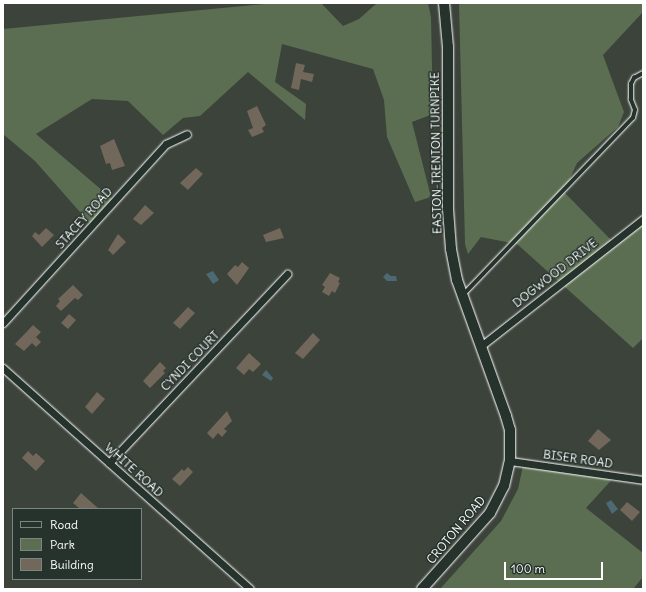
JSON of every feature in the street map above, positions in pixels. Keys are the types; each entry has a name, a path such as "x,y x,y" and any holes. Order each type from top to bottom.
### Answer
{"main road":[{"name":"EASTON-TRENTON TURNPIKE","path":"444,3 448,47 448,223 454,266 510,430 510,461"},
{"name":"CROTON ROAD","path":"422,589 490,513 504,486 510,461"}],"street":[{"name":"STACEY ROAD","path":"3,323 166,144 187,134"},
{"name":"DOGWOOD DRIVE","path":"481,346 643,219"},
{"name":"CYNDI COURT","path":"109,463 287,274"},
{"name":"WHITE ROAD","path":"3,368 250,589"},
{"name":"BISER ROAD","path":"510,461 643,480"}],"lane":[{"path":"463,295 633,118 635,110 631,100 631,84 634,78 643,73"}],"green space":[{"path":"274,3 321,3 343,26 359,19 377,3 428,3 431,17 433,114 412,122 431,197 415,202 387,137 384,100 373,69 282,44 275,82 306,104 305,120 248,72 200,116 183,118 163,135 128,101 92,99 36,134 117,203 94,228 35,161 3,134 3,29"},
{"path":"459,3 643,3 643,12 603,55 624,112 618,127 577,163 564,192 614,243 643,220 643,338 633,348 517,244 481,237 468,254 465,244"},
{"path":"524,461 616,475 586,508 643,553 643,577 633,589 440,589 501,521 518,489"}],"water":[{"path":"213,271 219,280 213,284 206,274"},
{"path":"387,273 391,276 396,276 397,281 387,281 383,277"},
{"path":"266,370 273,378 271,381 262,375"},
{"path":"611,500 618,509 612,514 606,503"}],"building":[{"path":"296,63 305,65 303,72 314,74 312,82 301,79 299,90 291,88"},
{"path":"257,106 266,125 262,128 264,132 252,137 248,130 253,128 247,111"},
{"path":"114,139 125,166 112,170 110,163 106,164 100,146"},
{"path":"196,168 203,174 188,190 180,183"},
{"path":"145,205 154,213 141,225 133,219"},
{"path":"46,228 54,235 42,247 32,236 35,232 39,235"},
{"path":"280,228 284,238 266,242 263,235"},
{"path":"118,234 126,242 113,255 108,250"},
{"path":"242,262 249,268 237,285 227,274 235,265 238,267"},
{"path":"330,273 340,278 338,282 340,283 335,293 332,291 329,296 322,292 325,287 322,285"},
{"path":"73,285 83,295 78,300 75,298 61,311 56,306 60,301 58,299"},
{"path":"188,307 195,313 180,329 173,323"},
{"path":"69,314 76,320 68,329 61,323"},
{"path":"33,325 41,332 36,337 41,342 36,347 32,343 24,351 15,344"},
{"path":"313,333 320,340 303,359 295,353"},
{"path":"249,353 261,364 253,372 249,369 244,375 236,368"},
{"path":"160,362 166,368 163,371 165,373 150,388 143,381"},
{"path":"97,392 105,399 92,414 85,407"},
{"path":"227,411 232,421 224,429 227,431 222,437 218,433 213,439 207,433"},
{"path":"598,429 611,440 599,450 588,441"},
{"path":"28,451 33,456 36,453 45,461 36,471 22,458"},
{"path":"188,467 193,472 180,486 172,479 182,469 184,471"},
{"path":"81,493 98,508 79,508 73,503"},
{"path":"627,502 640,512 632,521 620,510"}]}
